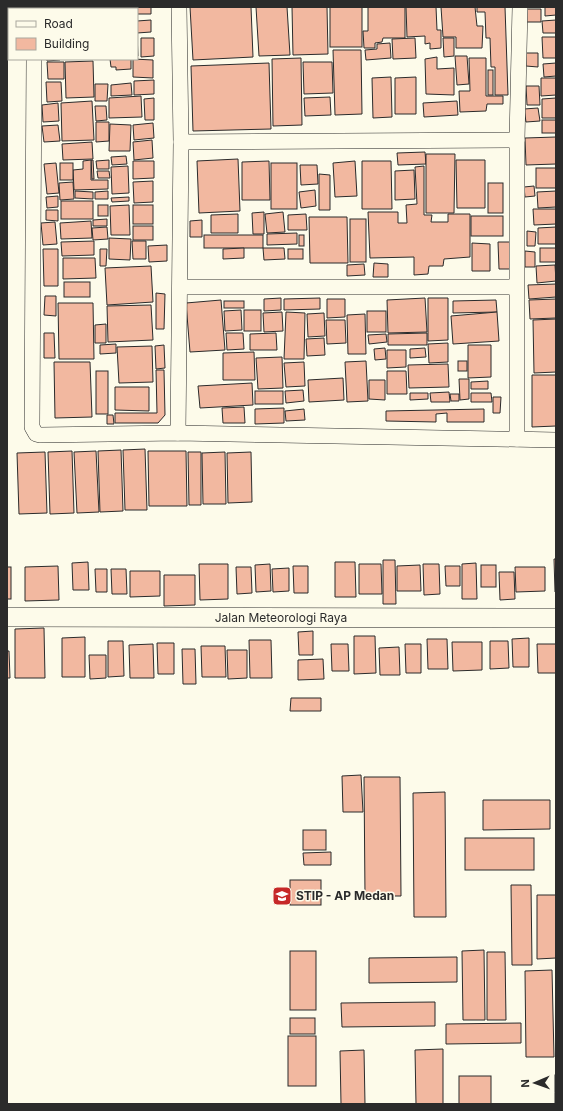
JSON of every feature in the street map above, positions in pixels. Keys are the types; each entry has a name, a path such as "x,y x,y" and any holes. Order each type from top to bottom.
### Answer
{"street":[{"path":"178,433 180,287 179,7"},
{"path":"517,439 517,140 520,7"},
{"path":"34,60 33,430 36,434 178,433 556,440"},
{"path":"180,142 517,140"},
{"path":"180,287 516,287"},
{"name":"Jalan Meteorologi Raya","path":"7,617 556,618"}],"building":[{"path":"49,7 60,7 60,8"},
{"path":"65,7 109,7 109,8"},
{"path":"110,7 132,7 132,8"},
{"path":"151,7 151,14 138,14 138,8 134,8"},
{"path":"190,7 251,7 253,57 193,60"},
{"path":"256,7 287,7 290,55 259,56"},
{"path":"292,7 327,7 328,54 293,55"},
{"path":"330,7 362,7 362,47 330,47"},
{"path":"368,7 405,7 405,38 383,38 382,42 375,43 375,48 364,48 363,31 368,31"},
{"path":"406,7 436,7 437,30 441,30 441,48 430,49 430,43 425,44 425,36 407,37"},
{"path":"441,7 475,7 477,26 483,26 482,48 456,48 456,37 443,37"},
{"path":"477,7 505,7 508,95 495,95 495,67 491,67 490,38 486,38 485,12 477,12"},
{"path":"545,7 556,7 556,15 545,16"},
{"path":"527,9 541,9 541,22 526,22"},
{"path":"151,20 151,32 138,33 138,21"},
{"path":"556,20 556,33 543,33 542,21"},
{"path":"542,37 556,37 556,58 543,58"},
{"path":"141,38 154,38 154,56 141,57"},
{"path":"415,38 416,58 393,59 392,39"},
{"path":"443,38 454,38 454,56 444,57"},
{"path":"390,43 391,58 366,60 365,50 377,49 377,44"},
{"path":"333,50 361,50 362,114 335,115"},
{"path":"526,53 538,53 538,67 526,66"},
{"path":"455,56 467,56 469,84 457,85"},
{"path":"437,57 437,69 454,68 454,95 426,94 425,59"},
{"path":"301,58 302,125 273,126 272,59"},
{"path":"469,58 486,58 486,96 503,96 503,104 487,104 486,111 460,112 459,91 470,91"},
{"path":"110,60 131,60 131,69 116,70 116,67 111,67"},
{"path":"133,60 153,60 153,78 133,77"},
{"path":"93,61 94,97 66,98 65,62"},
{"path":"47,62 64,62 64,79 48,79"},
{"path":"303,62 332,62 333,93 304,94"},
{"path":"269,63 271,129 193,131 191,66"},
{"path":"556,63 556,76 544,77 543,64"},
{"path":"488,70 493,70 493,95 488,95"},
{"path":"391,77 392,117 373,118 372,78"},
{"path":"416,77 416,114 395,114 395,78"},
{"path":"541,78 556,78 556,95 541,96"},
{"path":"154,80 154,94 134,95 134,81"},
{"path":"46,82 61,82 62,101 47,102"},
{"path":"131,83 132,95 111,96 111,85"},
{"path":"95,84 108,84 107,101 95,101"},
{"path":"526,86 539,86 540,105 527,105"},
{"path":"141,96 142,117 109,118 109,98"},
{"path":"330,97 331,115 305,116 304,98"},
{"path":"154,98 154,120 145,120 144,99"},
{"path":"556,98 556,118 542,118 542,99"},
{"path":"92,101 94,140 62,141 61,103"},
{"path":"457,101 458,115 424,117 423,103"},
{"path":"58,103 59,121 43,122 42,105"},
{"path":"95,106 106,106 107,120 96,121"},
{"path":"538,108 540,121 526,122 524,109"},
{"path":"542,120 556,120 556,133 542,133"},
{"path":"96,122 109,122 109,141 96,142"},
{"path":"153,123 154,138 134,140 133,125"},
{"path":"110,124 131,125 130,151 109,151"},
{"path":"58,125 60,141 44,142 42,126"},
{"path":"556,137 556,164 526,165 525,138"},
{"path":"152,140 153,158 134,160 133,142"},
{"path":"92,142 93,159 63,160 62,144"},
{"path":"425,152 426,164 398,165 397,153"},
{"path":"426,154 455,154 454,213 426,213"},
{"path":"126,156 127,164 112,165 111,157"},
{"path":"238,159 240,211 199,213 197,161"},
{"path":"91,160 93,160 94,179 92,179"},
{"path":"91,160 91,180 108,180 108,189 74,190 73,170 83,169 83,161"},
{"path":"109,160 109,169 97,169 96,161"},
{"path":"456,160 485,160 485,208 457,208"},
{"path":"133,161 154,161 154,178 133,179"},
{"path":"269,161 270,200 242,200 242,162"},
{"path":"355,161 357,196 335,197 333,163"},
{"path":"362,161 391,161 392,209 362,209"},
{"path":"56,163 59,193 47,194 44,164"},
{"path":"60,163 73,163 73,180 60,180"},
{"path":"271,163 297,163 297,209 271,209"},
{"path":"300,165 317,165 318,184 301,185"},
{"path":"128,166 129,193 112,194 111,167"},
{"path":"424,166 424,215 432,215 431,222 448,222 448,214 470,214 470,257 444,259 443,266 429,266 428,274 414,275 414,257 370,258 368,212 398,212 398,223 407,223 406,205 417,204 415,167"},
{"path":"536,168 556,168 556,188 536,188"},
{"path":"414,170 415,199 395,200 395,171"},
{"path":"97,171 109,171 110,178 98,178"},
{"path":"319,174 330,175 330,210 319,210"},
{"path":"153,181 153,202 134,203 133,182"},
{"path":"73,182 74,199 60,200 59,183"},
{"path":"488,183 503,183 503,213 488,213"},
{"path":"534,186 535,196 525,197 524,187"},
{"path":"315,190 316,206 301,208 299,192"},
{"path":"75,191 93,192 93,199 75,198"},
{"path":"108,191 108,199 95,199 95,192"},
{"path":"556,191 556,207 538,208 537,192"},
{"path":"58,196 58,207 47,208 46,197"},
{"path":"129,197 129,201 112,202 111,198"},
{"path":"61,201 93,201 93,219 61,219"},
{"path":"98,205 108,205 108,216 98,216"},
{"path":"129,205 130,235 111,235 110,206"},
{"path":"133,205 153,205 153,224 133,224"},
{"path":"533,209 556,209 556,224 534,225"},
{"path":"46,210 58,210 58,221 46,220"},
{"path":"264,212 264,234 253,234 252,213"},
{"path":"283,212 285,232 267,233 265,214"},
{"path":"238,214 238,233 211,233 211,215"},
{"path":"306,214 307,230 288,230 288,215"},
{"path":"471,216 503,216 503,236 471,236"},
{"path":"309,217 347,217 348,263 310,263"},
{"path":"107,219 107,226 93,226 93,220"},
{"path":"350,219 366,219 366,262 350,262"},
{"path":"202,220 202,237 190,237 190,221"},
{"path":"91,221 92,238 61,239 60,223"},
{"path":"55,222 57,244 43,245 41,223"},
{"path":"133,226 153,226 153,240 133,240"},
{"path":"107,227 108,239 93,240 92,228"},
{"path":"556,227 556,244 538,244 538,228"},
{"path":"527,231 536,232 535,246 527,246"},
{"path":"297,233 297,244 267,245 267,234"},
{"path":"204,235 263,235 263,248 204,248"},
{"path":"299,235 304,235 304,246 299,246"},
{"path":"109,238 131,239 130,260 109,259"},
{"path":"94,241 94,255 62,256 61,242"},
{"path":"132,241 146,241 146,259 133,259"},
{"path":"498,242 515,242 516,269 499,269"},
{"path":"472,243 490,244 490,271 472,271"},
{"path":"167,245 167,261 149,262 148,246"},
{"path":"244,248 244,258 223,259 223,249"},
{"path":"263,248 284,248 285,259 264,260"},
{"path":"540,248 556,248 556,262 540,262"},
{"path":"43,249 58,249 58,286 44,286"},
{"path":"100,249 107,249 106,266 100,266"},
{"path":"288,249 303,249 303,259 288,259"},
{"path":"525,251 535,252 535,267 525,267"},
{"path":"63,258 95,258 96,278 63,279"},
{"path":"374,263 388,264 388,277 373,277"},
{"path":"364,264 365,275 347,276 347,265"},
{"path":"555,265 556,281 537,283 536,266"},
{"path":"151,266 153,302 107,305 105,268"},
{"path":"64,282 90,282 90,297 64,297"},
{"path":"556,284 556,297 529,299 528,285"},
{"path":"156,293 165,294 164,329 156,329"},
{"path":"45,296 56,296 56,316 44,315"},
{"path":"281,298 281,310 264,311 264,299"},
{"path":"320,298 320,309 284,310 284,299"},
{"path":"425,298 427,332 388,333 387,300"},
{"path":"428,298 448,298 448,340 428,341"},
{"path":"327,299 345,299 345,317 327,318"},
{"path":"556,299 556,318 530,319 529,300"},
{"path":"221,300 225,350 190,352 186,303"},
{"path":"496,300 497,312 453,313 453,301"},
{"path":"224,301 244,301 244,308 224,308"},
{"path":"58,303 93,303 94,359 59,359"},
{"path":"151,305 153,340 108,342 107,306"},
{"path":"241,310 242,330 225,331 224,311"},
{"path":"244,310 261,310 261,331 244,331"},
{"path":"367,311 386,311 386,332 367,332"},
{"path":"282,312 283,331 264,332 263,313"},
{"path":"286,312 305,313 304,359 284,359"},
{"path":"497,312 499,341 453,344 451,316"},
{"path":"324,313 325,336 308,337 307,314"},
{"path":"365,314 366,354 348,354 347,315"},
{"path":"556,319 556,372 534,373 533,320"},
{"path":"326,320 345,320 346,343 327,344"},
{"path":"106,324 106,343 95,343 95,325"},
{"path":"44,333 54,333 55,358 44,358"},
{"path":"226,333 243,333 244,349 227,350"},
{"path":"276,333 277,350 250,350 250,334"},
{"path":"427,333 427,345 388,345 388,334"},
{"path":"386,334 387,342 369,344 368,335"},
{"path":"324,338 325,355 307,356 306,339"},
{"path":"448,343 448,362 429,363 428,344"},
{"path":"116,344 116,353 100,354 100,345"},
{"path":"164,345 165,368 156,369 155,346"},
{"path":"468,345 491,345 491,377 468,378"},
{"path":"152,346 153,382 119,383 117,347"},
{"path":"385,348 386,359 375,360 374,349"},
{"path":"425,348 426,357 410,358 410,349"},
{"path":"387,350 406,350 406,367 387,368"},
{"path":"254,352 255,380 223,380 223,353"},
{"path":"282,357 283,388 258,389 256,358"},
{"path":"366,361 368,401 347,402 345,362"},
{"path":"458,361 467,361 467,371 458,371"},
{"path":"54,362 90,362 92,417 55,418"},
{"path":"304,362 305,386 286,387 284,363"},
{"path":"448,364 449,387 409,388 408,365"},
{"path":"156,370 164,370 165,415 158,423 115,423 115,413 157,413"},
{"path":"96,371 108,371 108,414 96,414"},
{"path":"387,371 406,371 407,394 387,394"},
{"path":"532,375 556,375 556,426 532,427"},
{"path":"343,378 344,400 309,402 308,380"},
{"path":"459,379 469,379 469,399 460,400"},
{"path":"369,380 385,380 385,400 369,399"},
{"path":"488,381 488,389 471,389 471,382"},
{"path":"252,383 253,405 200,408 198,386"},
{"path":"115,387 149,387 149,411 115,410"},
{"path":"303,390 304,401 286,403 285,391"},
{"path":"255,391 283,391 283,404 255,404"},
{"path":"449,392 450,402 431,402 430,393"},
{"path":"410,393 428,393 428,399 410,400"},
{"path":"471,393 491,393 492,402 471,402"},
{"path":"450,394 459,394 459,401 451,401"},
{"path":"493,397 501,397 500,413 493,413"},
{"path":"244,407 245,423 223,423 222,408"},
{"path":"284,408 284,423 255,424 255,409"},
{"path":"304,409 305,420 286,421 285,411"},
{"path":"484,409 484,422 447,422 447,413 436,414 436,422 386,421 386,411"},
{"path":"107,415 113,415 114,424 107,424"},
{"path":"145,449 147,510 125,510 123,450"},
{"path":"121,450 123,511 100,512 98,451"},
{"path":"72,451 74,513 50,514 48,452"},
{"path":"96,451 99,512 77,513 74,452"},
{"path":"148,451 186,451 187,506 149,506"},
{"path":"45,452 47,513 19,514 17,453"},
{"path":"188,452 201,452 201,505 189,505"},
{"path":"225,452 226,504 203,504 202,453"},
{"path":"251,452 252,502 228,503 227,453"},
{"path":"554,559 556,559 556,592 555,592"},
{"path":"383,560 395,560 396,604 383,604"},
{"path":"88,562 89,590 73,590 72,563"},
{"path":"335,562 355,562 356,597 335,597"},
{"path":"476,563 477,599 462,599 462,564"},
{"path":"199,564 228,564 228,599 200,600"},
{"path":"270,564 271,591 256,592 255,565"},
{"path":"359,564 381,564 382,594 359,594"},
{"path":"423,564 439,564 440,594 424,595"},
{"path":"420,565 421,591 397,591 397,566"},
{"path":"481,565 496,565 496,587 481,587"},
{"path":"58,566 59,600 25,601 25,567"},
{"path":"293,566 308,566 308,593 294,593"},
{"path":"445,566 460,566 460,586 446,586"},
{"path":"7,567 11,567 11,599 7,599"},
{"path":"236,567 251,567 252,593 237,594"},
{"path":"515,567 545,567 545,591 516,592"},
{"path":"289,568 289,591 273,592 272,569"},
{"path":"95,569 107,569 107,592 96,592"},
{"path":"111,569 126,569 127,594 112,594"},
{"path":"130,571 160,571 160,596 130,597"},
{"path":"499,572 514,572 515,599 500,600"},
{"path":"164,575 195,575 195,605 164,606"},
{"path":"44,628 45,678 15,678 15,629"},
{"path":"313,631 313,655 299,655 298,632"},
{"path":"354,636 375,636 376,673 354,674"},
{"path":"85,637 85,677 62,677 62,638"},
{"path":"529,638 529,667 513,667 512,639"},
{"path":"427,639 447,639 448,669 428,669"},
{"path":"249,640 271,640 272,678 250,678"},
{"path":"108,641 123,641 124,676 108,677"},
{"path":"490,641 508,641 509,668 490,669"},
{"path":"452,642 482,642 482,670 453,671"},
{"path":"157,643 174,643 174,674 158,674"},
{"path":"153,644 154,678 130,678 129,645"},
{"path":"331,644 348,644 349,671 332,671"},
{"path":"405,644 421,644 421,673 406,673"},
{"path":"537,644 556,644 556,673 538,673"},
{"path":"201,646 225,646 226,677 202,677"},
{"path":"399,647 400,675 380,675 379,648"},
{"path":"182,649 195,649 196,684 183,684"},
{"path":"227,650 247,650 247,678 228,679"},
{"path":"7,651 9,651 10,678 7,678"},
{"path":"89,655 106,655 106,678 90,679"},
{"path":"323,659 324,679 298,680 298,660"},
{"path":"291,698 321,698 321,711 290,711"},
{"path":"361,775 363,812 343,812 342,776"},
{"path":"364,777 400,777 401,896 365,896"},
{"path":"445,792 446,917 414,917 413,793"},
{"path":"483,800 550,800 550,829 483,830"},
{"path":"303,830 326,830 326,850 303,850"},
{"path":"465,838 534,838 534,870 465,870"},
{"path":"331,852 331,865 304,865 303,853"},
{"path":"290,880 321,880 321,905 290,905"},
{"path":"511,885 531,885 532,965 512,965"},
{"path":"537,895 556,895 556,958 537,959"},
{"path":"484,950 485,1020 463,1020 462,951"},
{"path":"290,951 316,951 316,1010 290,1010"},
{"path":"487,952 505,952 506,1020 487,1020"},
{"path":"457,957 457,982 369,983 369,958"},
{"path":"552,970 554,1057 526,1057 525,971"},
{"path":"435,1002 435,1026 342,1027 341,1003"},
{"path":"290,1018 315,1018 315,1034 290,1034"},
{"path":"521,1023 521,1043 446,1044 446,1024"},
{"path":"288,1036 316,1036 316,1086 288,1086"},
{"path":"443,1049 443,1104 416,1104 415,1050"},
{"path":"364,1050 365,1104 341,1104 340,1051"},
{"path":"556,1075 556,1104 555,1104"},
{"path":"459,1076 491,1076 491,1104 459,1104"}],"place":[{"name":"STIP - AP Medan","path":"282,896"}]}
